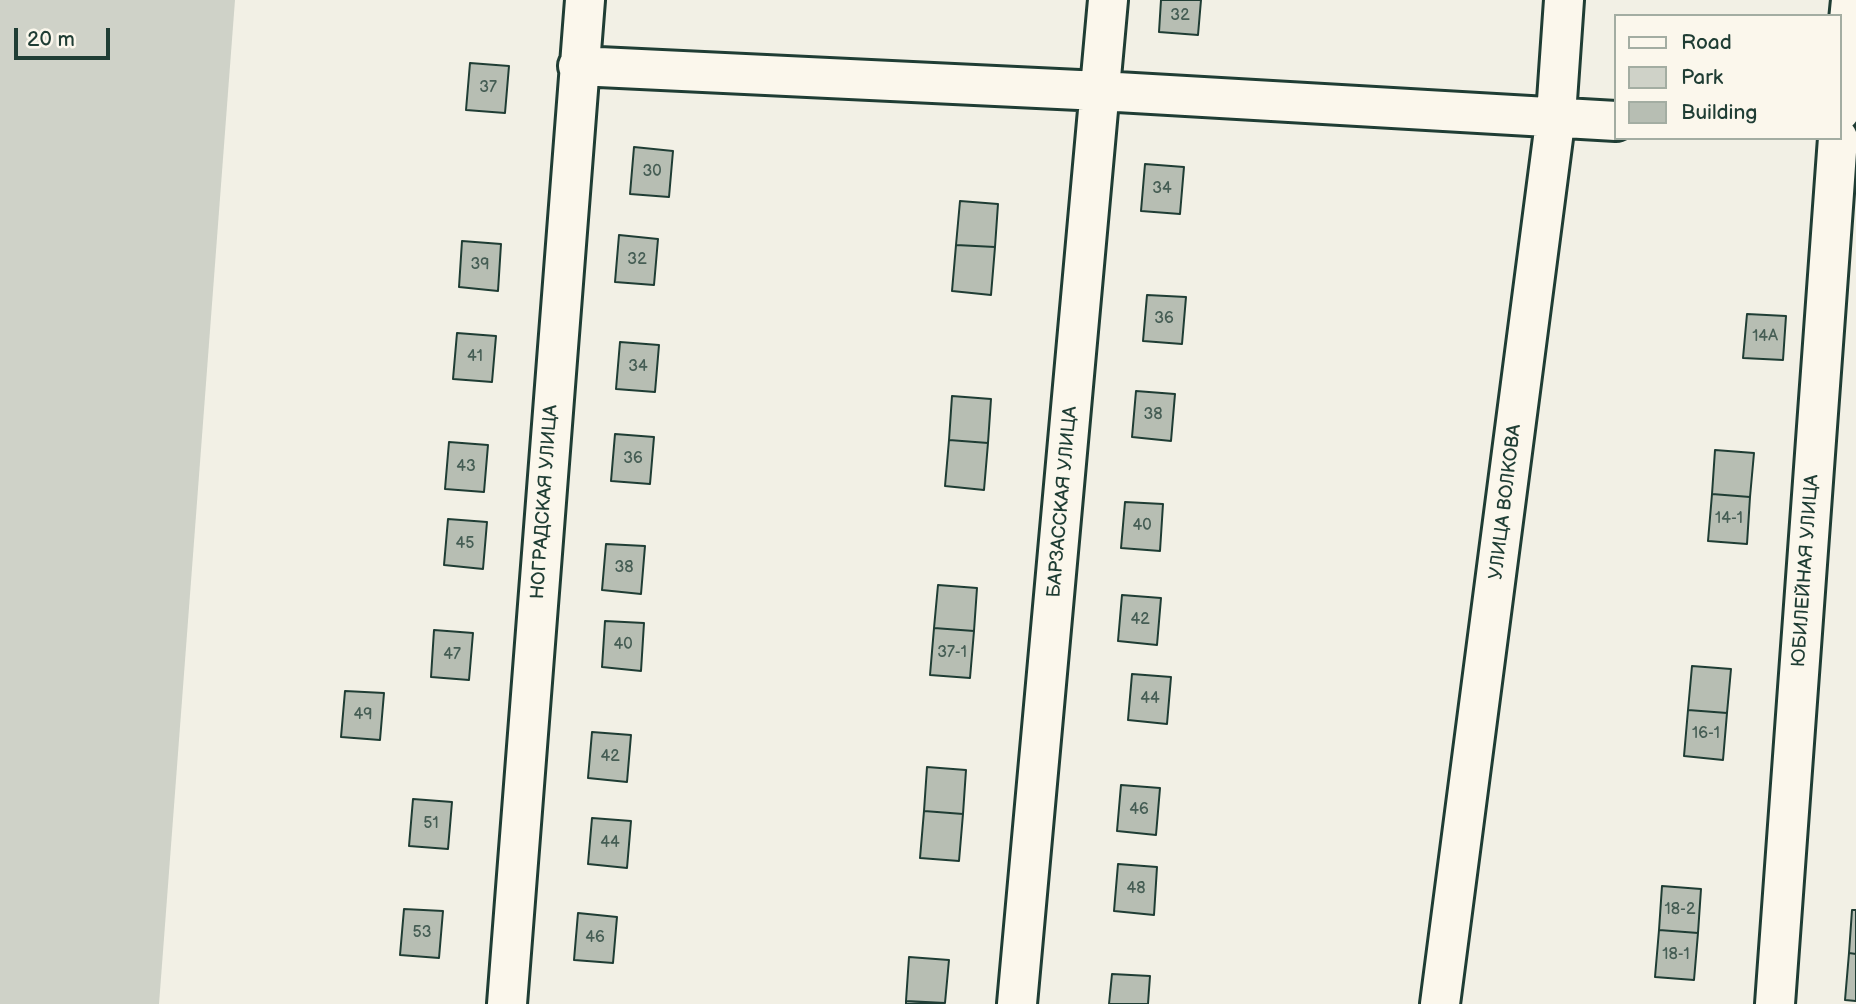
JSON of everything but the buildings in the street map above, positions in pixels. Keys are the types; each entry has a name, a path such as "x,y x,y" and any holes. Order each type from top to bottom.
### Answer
{"street":[{"name":"НОГРАДСКАЯ УЛИЦА","path":"507,1004 585,0"},
{"name":"БАРЗАССКАЯ УЛИЦА","path":"1017,1004 1108,0"},
{"name":"УЛИЦА ВОЛКОВА","path":"1440,1004 1556,115 1564,0"},
{"name":"ЮБИЛЕЙНАЯ УЛИЦА","path":"1842,100 1851,0"},
{"path":"578,65 1556,115 1615,121"},
{"name":"ЮБИЛЕЙНАЯ УЛИЦА","path":"1775,1004 1840,329 1839,140"}],"green space":[{"path":"0,0 235,0 159,1004 0,1004"}]}
